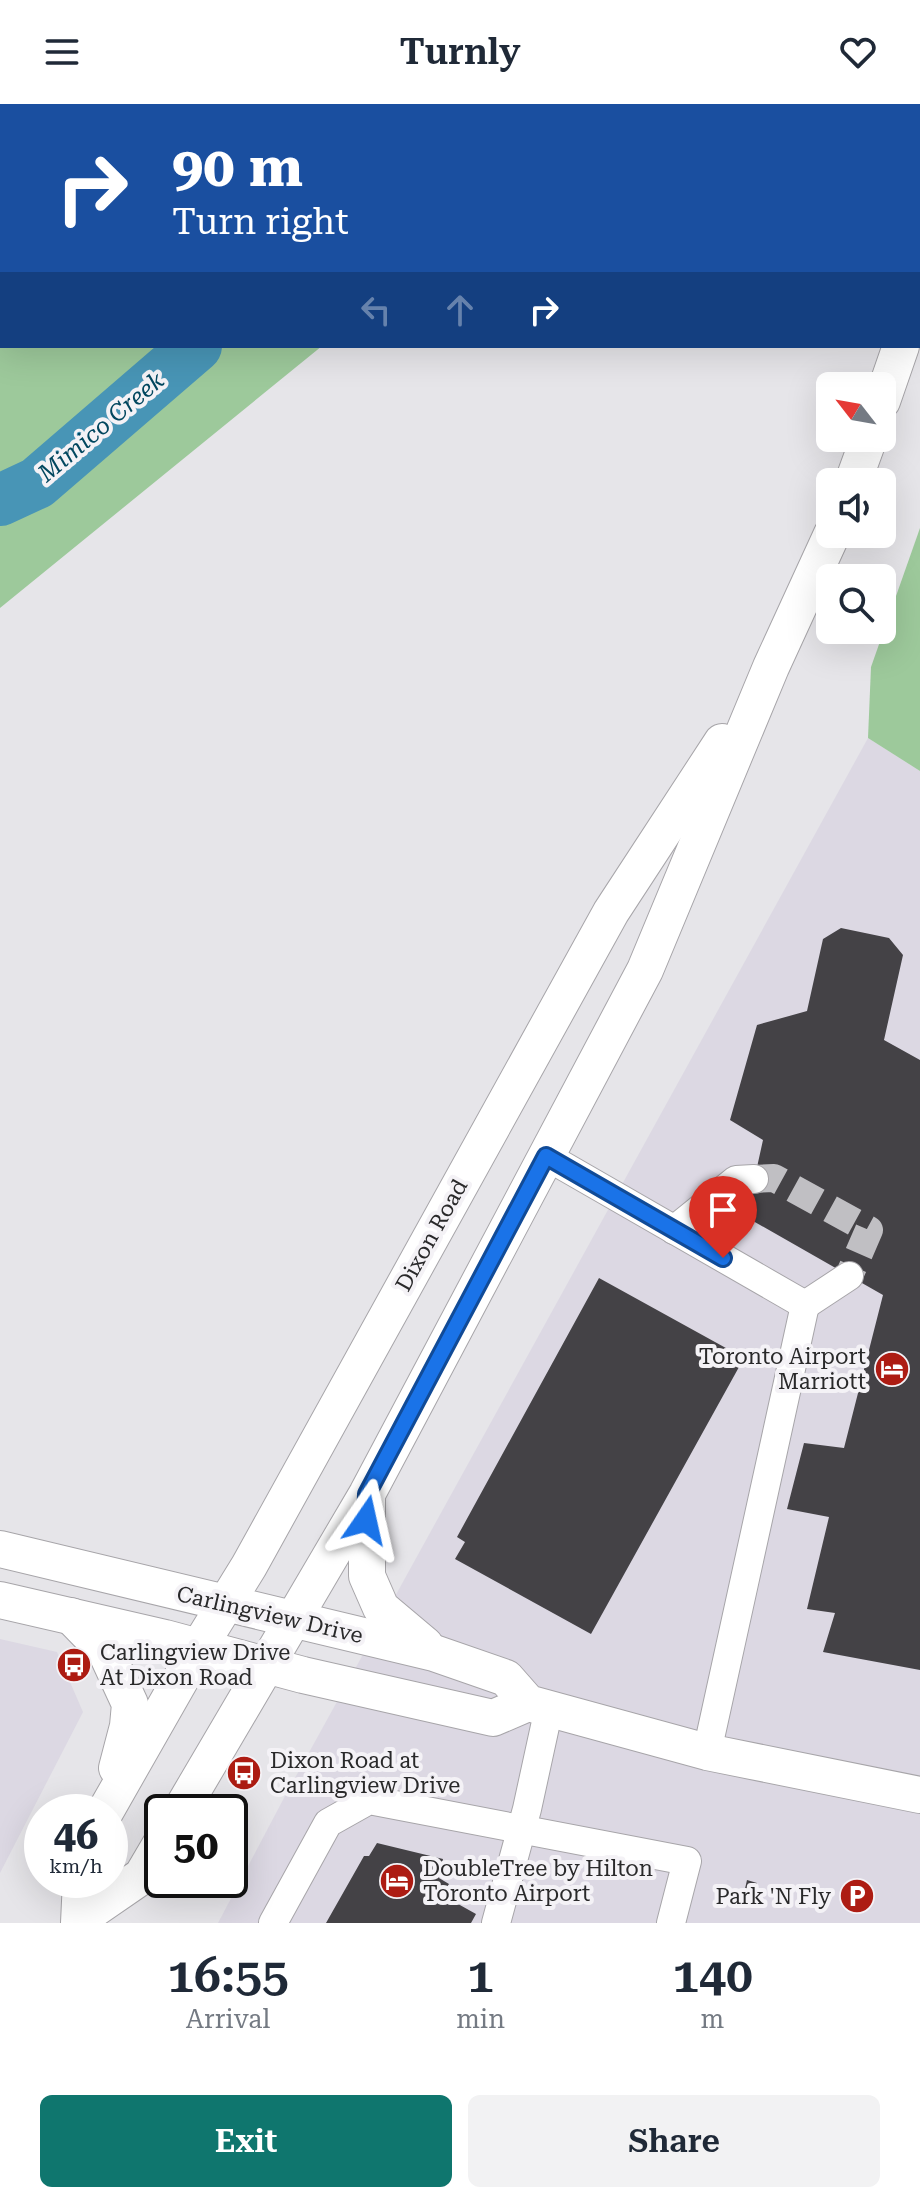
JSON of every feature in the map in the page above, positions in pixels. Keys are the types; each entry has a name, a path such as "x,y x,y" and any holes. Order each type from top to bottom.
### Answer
{"main road":[{"path":"892,372 900,348"},
{"name":"Dixon Road","path":"190,1794 367,1494 645,970 771,667 826,548"},
{"name":"Dixon Road","path":"115,1794 249,1566 611,912 771,667"},
{"path":"367,1494 367,1576 381,1608 434,1653"},
{"name":"Carlingview Drive","path":"0,1549 434,1653 506,1678 538,1706 707,1752 920,1795"},
{"path":"0,1600 303,1675 493,1718 538,1706"},
{"path":"71,1616 106,1652 130,1704 128,1726 110,1794"},
{"path":"80,1920 144,1873"},
{"path":"80,1920 81,1898"}],"lane":[{"path":"546,1156 805,1305"},
{"path":"674,1230 736,1180 754,1179"},
{"path":"707,1752 805,1305 849,1276"},
{"path":"496,1923 521,1829 538,1706"},
{"path":"273,1923 328,1823 369,1800 687,1861 671,1923"}],"shaded area":[{"path":"868,738 920,771 920,1923 218,1923 231,1898 248,1898 248,1866"},
{"path":"0,1639 57,1652 83,1712 41,1794 24,1794 24,1826 0,1873"}],"green space":[{"path":"0,348 320,348 0,608"},
{"path":"920,528 920,771 868,738 871,667 879,644 896,644 896,596"}],"building":[{"name":"Toronto Airport Marriott","path":"841,928 889,938 903,955 884,1040 920,1060 920,1670 823,1652 835,1613 807,1609 829,1517 787,1509 804,1443 844,1448 883,1295 746,1217 763,1140 730,1120 757,1025 807,1011 823,939"},
{"path":"599,1278 744,1358 591,1634 455,1559 465,1542 457,1537"},
{"name":"DoubleTree by Hilton Toronto Airport","path":"377,1843 443,1859 439,1878 449,1884 442,1895 476,1914 471,1923 326,1923 364,1856 369,1856"},
{"path":"747,1880 757,1883 751,1908 741,1906"}],"waterway":[{"name":"Mimico Creek","path":"0,500 37,483 194,348"}],"tunnel":[{"path":"754,1179 774,1178 869,1230 849,1276"}],"place":[{"name":"Toronto Airport Marriott","path":"892,1369"},
{"name":"Carlingview Drive At Dixon Road","path":"74,1665"},
{"name":"Dixon Road at Carlingview Drive","path":"244,1773"},
{"name":"DoubleTree by Hilton Toronto Airport","path":"397,1881"},
{"name":"Park 'N Fly","path":"857,1896"}],"route":[{"path":"366,1520 367,1494 546,1156 723,1258"}]}
